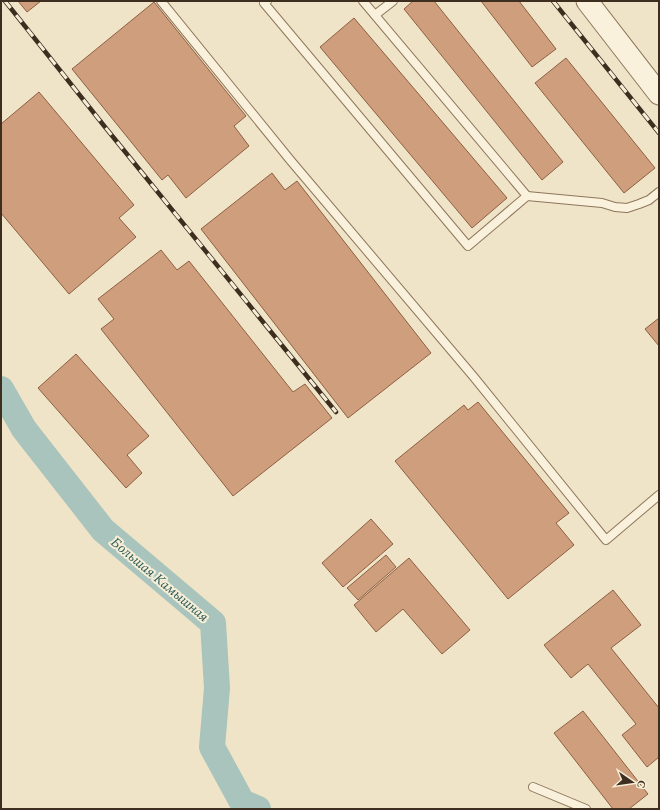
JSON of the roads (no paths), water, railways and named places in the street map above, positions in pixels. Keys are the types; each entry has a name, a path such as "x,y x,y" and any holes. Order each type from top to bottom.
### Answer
{"street":[{"path":"587,1 659,94"}],"lane":[{"path":"161,1 291,161 473,376 606,540 659,495"},
{"path":"267,1 264,3 468,246 527,196"},
{"path":"363,1 527,196 602,203 615,207 627,208 649,200 659,192"},
{"path":"374,15 393,1"},
{"path":"533,787 586,809"}],"waterway":[{"name":"Большая Камышная","path":"1,389 24,429 103,530 213,623 217,688 212,747 242,802 258,809"}],"railway":[{"path":"5,1 336,412"},
{"path":"553,1 659,133"}]}
